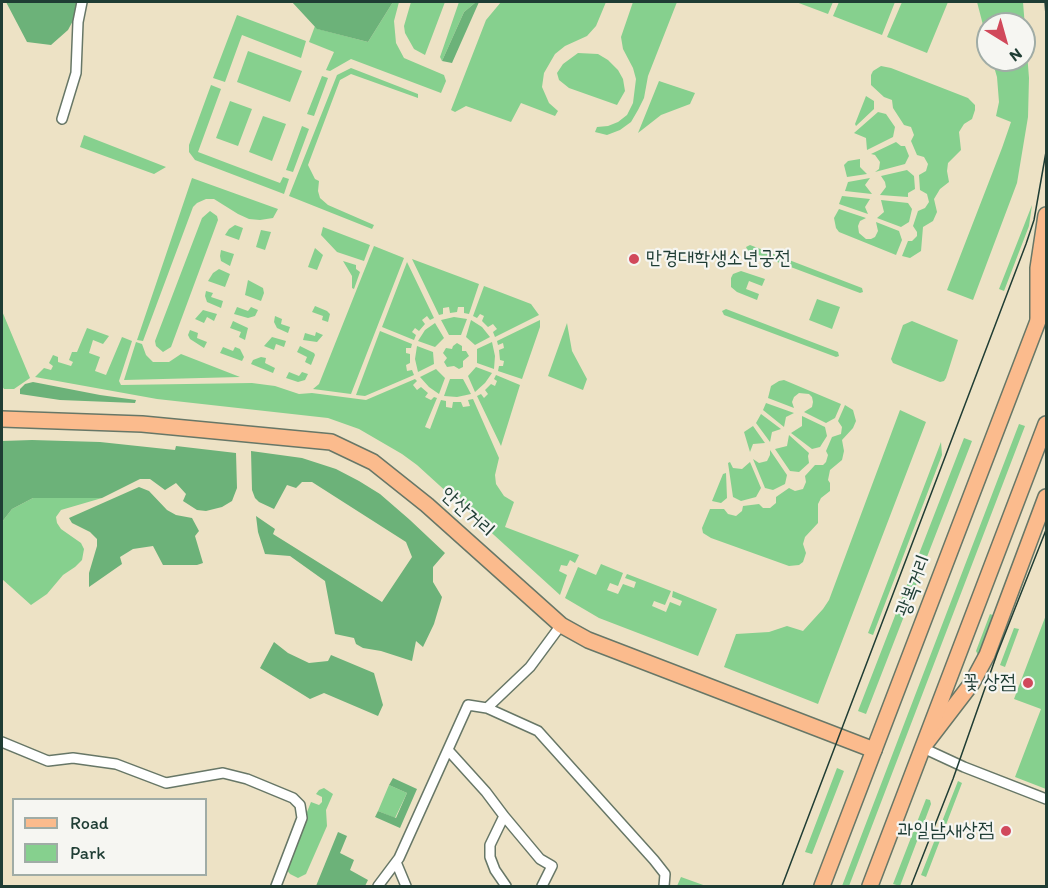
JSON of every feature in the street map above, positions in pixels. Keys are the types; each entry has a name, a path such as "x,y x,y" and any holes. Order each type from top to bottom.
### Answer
{"main road":[{"path":"1038,320 1038,268 1047,215"},
{"name":"광복거리","path":"822,886 1047,300"},
{"name":"안산거리","path":"2,419 142,424 331,442 373,462 427,505 561,625 588,640 874,750"},
{"path":"870,886 1047,424"},
{"path":"923,748 972,683 987,655 1047,496"}],"street":[{"path":"62,119 76,73 78,22 82,2"},
{"path":"487,708 530,667 561,625"},
{"path":"378,886 396,862 468,705 487,708 538,731 654,860 665,874 664,886"},
{"path":"2,742 48,761 73,758 116,764 166,783 223,774 247,779 293,798 300,805 302,818 276,886"},
{"path":"923,748 963,767 1047,799"},
{"path":"448,750 486,792 540,859 552,866 542,886"},
{"path":"504,816 490,845 490,857 495,870 506,886"},
{"path":"396,862 406,886"}],"green space":[{"path":"6,2 83,2 68,30 51,45 27,42"},
{"path":"292,2 393,2 368,42 317,29"},
{"path":"393,2 399,2 394,21 396,43 404,58 444,75 446,81 441,93 351,59 330,71 326,70 334,52 309,42 315,26 318,29 368,42"},
{"path":"411,2 445,2 425,55 414,49 405,33 404,26"},
{"path":"459,2 476,2 464,12 442,61 440,57"},
{"path":"479,2 452,63 442,61 464,12"},
{"path":"501,2 606,2 596,26 587,36 565,46 555,54 544,73 542,87 549,103 558,111 555,116 521,103 511,122 466,106 455,112 451,110 486,20"},
{"path":"633,2 677,2 648,76 644,98 638,110 631,122 607,135 595,132 597,127 618,122 627,115 633,103 636,79 623,49 621,37"},
{"path":"796,2 833,2 828,14"},
{"path":"839,2 895,2 882,35 833,16"},
{"path":"902,2 948,2 927,53 887,37"},
{"path":"977,2 1023,2 1024,12 980,12"},
{"path":"237,15 306,41 301,58 242,35 225,82 213,78"},
{"path":"248,51 302,71 290,102 237,82"},
{"path":"578,53 598,54 618,70 623,79 625,91 617,105 569,88 559,80 557,73 563,64"},
{"path":"881,66 968,98 975,105 972,119 964,124 959,132 961,150 948,163 949,182 940,189 934,199 937,212 933,221 923,227 921,251 910,258 902,256 908,241 912,241 917,236 913,226 918,211 925,208 929,202 927,194 920,190 919,175 926,171 928,164 924,157 917,155 911,141 914,135 911,127 904,125 893,108 892,100 884,97 871,85 873,71"},
{"path":"351,68 418,94 418,98 351,74 340,80 308,165 315,179 319,181 320,198 328,205 374,225 372,229 289,196 337,75"},
{"path":"996,72 1029,72 1028,117 1017,183 973,300 947,290 1011,122 996,116 999,102"},
{"path":"322,76 328,78 314,116 307,114"},
{"path":"659,81 695,93 690,104 661,115 638,133"},
{"path":"211,85 221,89 198,152 280,183 283,177 289,179 284,194 195,160 189,152 189,145"},
{"path":"866,96 874,101 874,109 856,126 855,124"},
{"path":"230,101 252,109 238,146 216,138"},
{"path":"878,112 886,114 895,127 893,137 867,150 866,138 854,133"},
{"path":"263,116 286,124 272,161 249,152"},
{"path":"302,126 309,129 293,172 286,170"},
{"path":"84,135 166,167 154,174 80,147"},
{"path":"896,142 905,146 909,156 905,164 875,172 879,169 880,162 875,155 871,154"},
{"path":"860,159 860,167 867,174 847,177 844,165 848,161"},
{"path":"907,170 914,176 915,189 908,193 908,197 880,195 886,187 881,176"},
{"path":"192,178 278,209 273,218 260,220 249,219 238,214 214,199 206,199 197,203 193,207 143,341 137,340"},
{"path":"870,178 865,185 872,194 845,191 848,182"},
{"path":"842,196 870,199 865,207 868,214 839,204"},
{"path":"881,200 908,203 912,209 909,222 901,227 877,218 884,212"},
{"path":"1032,205 1029,226 1004,291 999,289"},
{"path":"839,209 866,218 860,221 858,226 859,233 866,239 875,237 878,231 876,222 899,231 902,240 896,255 839,232 834,218"},
{"path":"210,211 217,216 218,220 171,347 163,352 156,346 155,341 202,218"},
{"path":"235,225 243,228 239,240 225,235"},
{"path":"323,227 370,245 364,261 337,252 321,235"},
{"path":"261,230 271,232 265,250 256,247"},
{"path":"750,245 862,288 863,292 860,293 748,251 746,247"},
{"path":"374,246 404,258 351,394 313,389 319,384"},
{"path":"315,248 323,255 317,270 308,267"},
{"path":"221,250 234,254 230,266 221,261"},
{"path":"412,259 479,284 469,314 464,313 464,307 458,307 457,312 450,313 449,307 443,308 443,314 439,315"},
{"path":"343,261 356,265 356,269 360,272 354,289 352,288 352,276"},
{"path":"407,262 434,318 430,320 427,316 422,320 425,324 419,331 415,328 412,332 416,335 414,340 382,327"},
{"path":"219,269 230,274 225,287 208,281"},
{"path":"741,271 765,279 762,286 749,281 746,289 759,294 757,300 731,287 733,274"},
{"path":"248,280 263,288 261,301 245,295"},
{"path":"484,286 531,304 539,315 495,337 493,332 497,329 493,324 488,327 482,321 484,316 480,314 477,318 473,316"},
{"path":"206,291 213,293 211,297 223,301 221,308 207,302"},
{"path":"817,299 840,307 832,329 809,320"},
{"path":"315,306 330,314 328,322 322,320 323,316 312,312"},
{"path":"237,307 248,311 251,307 258,310 255,316 248,318 234,314"},
{"path":"726,309 838,352 839,356 836,357 724,315 722,311"},
{"path":"203,310 217,314 214,321 207,317 204,323 195,319"},
{"path":"2,311 30,378 14,389 4,389 2,386"},
{"path":"275,316 282,319 281,324 290,327 288,333 277,328 274,322"},
{"path":"454,317 467,319 461,335 449,335 441,320"},
{"path":"471,320 482,327 490,337 475,345 466,337"},
{"path":"540,320 540,327 522,379 498,371 504,361 500,360 499,350 504,348 503,343 498,345 497,341"},
{"path":"233,321 248,328 245,340 239,337 241,332 230,328"},
{"path":"912,321 958,340 944,381 940,382 893,363 891,359 903,325"},
{"path":"435,323 444,338 435,347 418,341 425,330"},
{"path":"567,323 572,351 587,379 583,390 548,376"},
{"path":"87,328 109,336 103,344 93,340 89,353 100,357 95,371 106,375 122,337 132,341 119,381 121,385 252,383 275,386 299,394 312,393 366,400 415,379 417,381 413,385 417,390 421,387 428,393 425,397 431,400 434,397 437,398 425,427 430,429 441,400 446,401 446,407 452,408 453,402 461,402 463,407 470,406 468,400 473,399 499,458 495,475 496,484 504,496 514,502 505,527 579,555 575,563 570,560 567,566 561,565 559,571 567,575 560,595 417,465 359,429 328,418 157,399 35,377 44,368 51,370 53,366 49,363 53,355 58,357 58,362 71,366 73,362 69,360 72,352 77,352"},
{"path":"190,330 198,333 197,338 207,342 204,348 190,339 188,335"},
{"path":"380,331 412,344 411,348 406,348 406,353 410,354 410,363 406,365 407,371 412,370 414,375 365,396 356,395"},
{"path":"316,332 323,335 317,342 303,340 305,333 315,336"},
{"path":"272,337 286,341 284,347 276,344 274,350 264,346"},
{"path":"136,342 142,344 146,355 153,362 169,362 181,354 240,377 124,380"},
{"path":"492,342 495,356 494,369 477,363 477,349"},
{"path":"457,343 469,356 463,361 463,367 459,369 454,366 447,367 444,362 447,358 443,353 446,348 452,349"},
{"path":"300,346 314,353 311,365 305,362 307,357 297,352"},
{"path":"417,346 433,352 434,364 418,372 415,359"},
{"path":"223,347 233,351 235,347 240,349 244,357 242,361 220,353"},
{"path":"266,358 265,363 275,368 273,373 251,364 253,360"},
{"path":"476,367 492,373 475,392 468,376"},
{"path":"436,369 445,378 439,394 420,377"},
{"path":"289,372 299,376 302,372 308,374 305,380 298,382 286,378"},
{"path":"496,375 520,385 501,446 477,396 481,394 484,398 488,394 485,390 491,384 495,386"},
{"path":"450,379 463,379 471,394 457,397 444,396"},
{"path":"784,380 841,404 835,418 826,423 804,412 812,407 812,397 809,394 799,393 794,397 792,402 794,408 768,398 771,386"},
{"path":"33,382 136,400 135,403 60,400 20,394 20,389 25,384"},
{"path":"766,403 794,413 786,417 784,427 763,410"},
{"path":"845,405 853,410 856,421 842,440 844,451 842,460 830,470 828,480 830,491 821,498 818,504 818,523 805,537 803,544 806,553 803,562 789,566 711,538 703,533 702,528 710,509 724,509 728,514 736,516 742,511 743,506 759,504 763,508 770,508 776,503 776,497 789,488 795,491 803,489 806,482 805,476 815,465 823,465 826,462 828,455 826,451 832,437 841,434 842,427 838,421"},
{"path":"900,410 926,422 818,704 724,667 736,634 769,632 787,626 803,631 823,609 829,600"},
{"path":"761,414 781,429 772,432 770,442 756,423"},
{"path":"802,416 825,427 827,436 820,447 812,449 791,433 802,426"},
{"path":"1019,424 1025,426 849,886 842,886"},
{"path":"753,426 765,443 753,444 750,452 744,432"},
{"path":"789,435 809,453 809,463 799,472 790,471 775,449 787,446"},
{"path":"964,438 972,441 866,714 858,711"},
{"path":"2,441 100,442 175,450 176,446 236,453 237,488 232,501 222,507 206,511 197,510 183,501 186,494 176,483 165,490 150,479 140,479 102,498 33,498 12,509 2,522"},
{"path":"941,442 942,455 873,635 868,633"},
{"path":"770,450 787,475 785,484 773,490 765,488 753,459 759,463 767,461"},
{"path":"251,451 302,458 336,469 359,481 380,494 445,553 433,567 433,582 442,597 434,624 423,647 416,641 412,661 363,648 356,644 354,638 335,634 325,581 290,556 265,554 256,516 275,529 273,534 382,602 412,557 406,542 312,482 302,482 296,488 287,485 274,509 259,502 252,490"},
{"path":"730,462 733,468 742,469 750,462 761,488 756,497 741,501 733,497 728,463"},
{"path":"726,473 727,498 721,503 712,501 723,474"},
{"path":"139,487 149,491 167,510 176,515 192,518 199,531 195,536 203,563 163,565 153,546 133,549 120,557 122,564 89,587 89,573 97,539 90,532 72,523 69,518"},
{"path":"33,498 102,498 61,510 56,517 61,529 81,543 84,549 82,560 63,575 47,594 31,605 2,579 2,522 12,509"},
{"path":"601,564 623,573 618,586 610,583 607,590 618,594 623,584 634,588 636,582 625,578 627,574 671,591 665,605 654,601 652,606 666,612 670,602 680,606 682,601 672,597 673,591 717,609 698,656 599,618 565,598 578,567 596,575"},
{"path":"990,614 995,616 981,655 978,655 976,651"},
{"path":"1046,615 1046,789 1015,777 1041,709 1014,699"},
{"path":"1014,628 1019,629 1005,667 1000,665"},
{"path":"274,642 288,653 309,663 328,661 331,655 374,673 383,705 378,716 324,693 310,699 260,668"},
{"path":"837,768 844,771 812,854 805,852"},
{"path":"393,778 417,789 400,828 375,817 378,811 396,818 407,793 389,785"},
{"path":"958,781 962,783 926,877 921,875"},
{"path":"389,785 407,793 395,818 378,811"},
{"path":"324,788 333,794 326,810 327,826 306,874 298,878 286,869 287,862 311,802 319,805 322,802 322,797 316,794"},
{"path":"926,799 930,800 931,804 900,886 893,884"},
{"path":"338,832 347,836 340,853 354,860 350,870 368,880 365,886 316,886"},
{"path":"681,877 706,886 677,886"}],"tram line":[{"path":"1045,2 1046,15"},
{"path":"782,886 1026,244 1034,220 1046,152"},
{"path":"911,886 953,779 997,654 1046,530"}],"place":[{"name":"만경대학생소년궁전","path":"634,259"},
{"name":"꽃 상점","path":"1028,683"},
{"name":"과일남새상점","path":"1006,831"}]}
